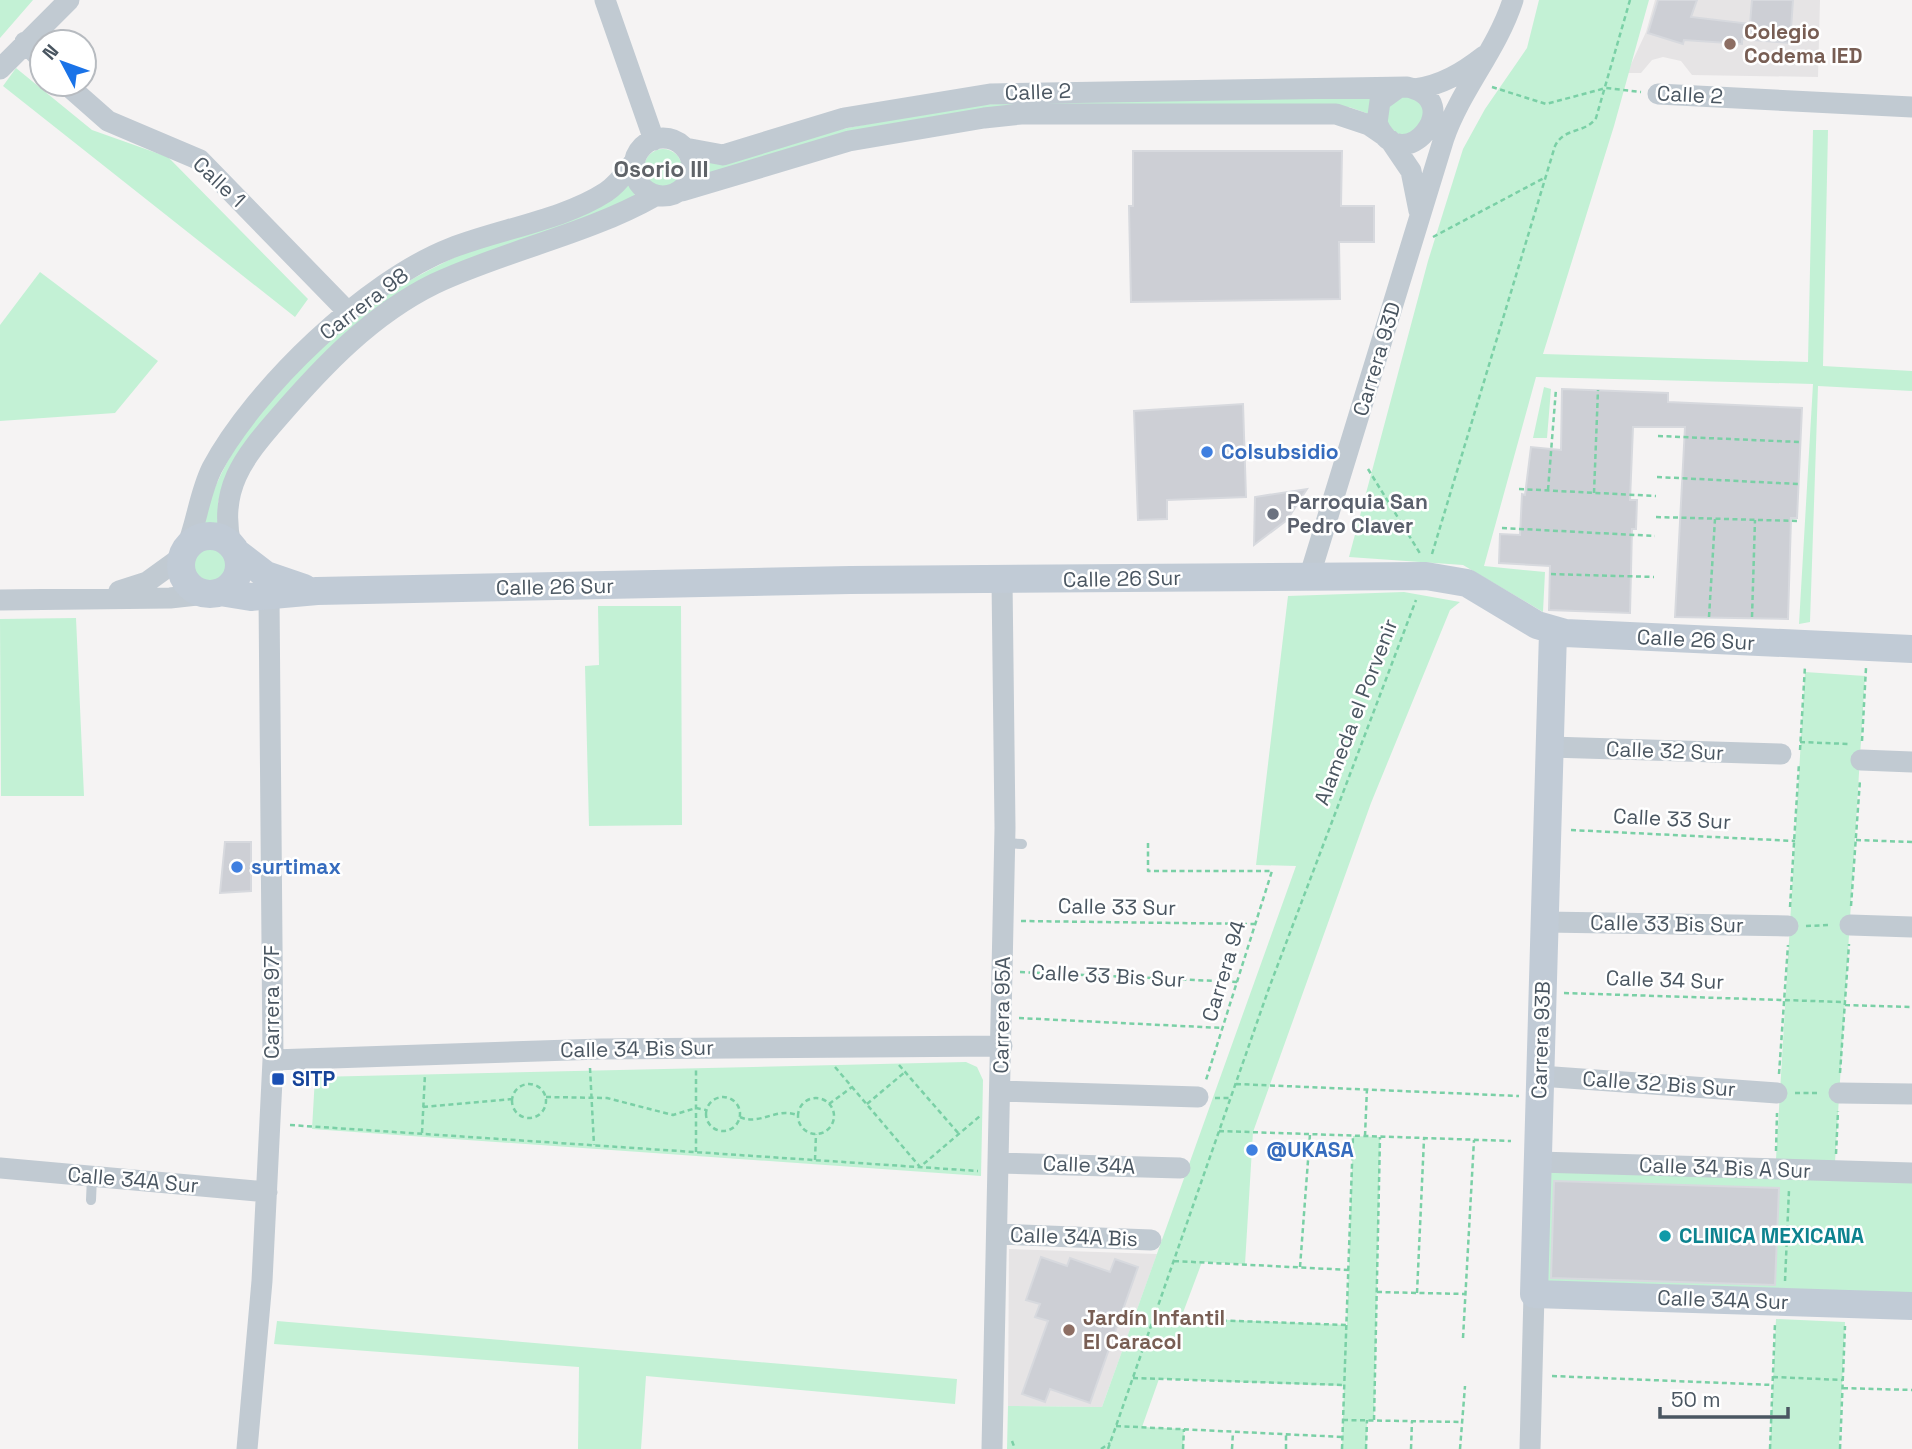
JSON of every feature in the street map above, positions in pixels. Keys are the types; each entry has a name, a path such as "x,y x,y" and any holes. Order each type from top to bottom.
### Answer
{"street":[{"path":"0,69 69,0"},
{"path":"605,0 654,140"},
{"path":"1491,50 1456,76 1434,85 1407,88 1385,95 1377,108 1377,123 1387,138 1406,144 1438,127 1473,81 1491,50 1513,0"},
{"path":"25,42 28,45"},
{"name":"Carrera 93D","path":"1309,578 1426,229 1440,152 1438,127 1428,99 1407,88"},
{"name":"Calle 2","path":"685,148 723,155 844,118 990,94 1407,88"},
{"name":"Calle 2","path":"1658,94 1912,107"},
{"name":"Calle 1","path":"82,98 108,121 200,160 348,312"},
{"name":"Calle 2","path":"682,191 849,141 1021,114 1336,114 1370,125 1387,138"},
{"name":"Carrera 93D","path":"1387,138 1411,171 1426,229"},
{"path":"671,139 685,148 691,156 692,174 682,191 673,195 655,196 640,186 636,178 635,161 642,148 654,140 671,139"},
{"name":"Carrera 98","path":"184,553 204,487 224,447 277,380 320,336 348,312 406,271 449,248 593,199 619,181 635,161"},
{"name":"Carrera 98","path":"233,548 226,511 228,493 247,457 303,388 362,332 397,306 433,285 504,256 613,218 655,196"},
{"path":"208,536 233,548 237,576 213,593 189,584 183,576 184,553 192,542 208,536"},
{"name":"Calle 26 Sur","path":"233,548 266,575 317,591"},
{"name":"Calle 26 Sur","path":"100,597 148,582 184,553"},
{"name":"Calle 26 Sur","path":"0,600 170,598 213,593 269,596 317,591 850,580 1309,578 1427,571 1467,583 1553,632 1653,629 1912,649"},
{"name":"Carrera 95A","path":"992,1449 997,1234 992,1167 1001,1091 1014,844 1002,580"},
{"name":"Carrera 97F","path":"247,1449 259,1337 272,1060 269,596"},
{"name":"Carrera 93B","path":"1530,1449 1553,632"},
{"name":"Calle 32 Sur","path":"1550,747 1781,754"},
{"path":"1855,752 1912,762"},
{"name":"Calle 33 Bis Sur","path":"1545,922 1788,926"},
{"path":"1850,925 1912,927"},
{"name":"Calle 34 Bis Sur","path":"272,1060 601,1048 1002,1046"},
{"name":"Calle 32 Bis Sur","path":"1540,1086 1777,1093"},
{"path":"1001,1091 1202,1089"},
{"path":"1839,1093 1912,1094"},
{"name":"Calle 34 Bis A Sur","path":"1538,1162 1912,1173"},
{"name":"Calle 34A","path":"992,1167 1180,1168"},
{"name":"Calle 34A Sur","path":"0,1168 267,1192"},
{"name":"Calle 34A Bis","path":"997,1234 1151,1240"},
{"name":"Calle 34A Sur","path":"1534,1294 1912,1306"}],"lane":[{"path":"91,1200 92,1177"}],"path":[{"name":"Alameda el Porvenir","path":"1108,1449 1236,1084 1381,687 1427,571 1558,138 1593,123 1606,88 1630,0"},
{"name":"Calle 2","path":"1473,81 1546,104 1606,88 1658,94"},
{"path":"1426,229 1544,178"},
{"path":"1548,491 1556,389"},
{"path":"1594,493 1598,390"},
{"path":"1658,436 1800,442"},
{"path":"1368,469 1427,571"},
{"path":"1657,477 1798,484"},
{"path":"1519,489 1656,496"},
{"path":"1656,517 1797,522"},
{"path":"1709,617 1715,519"},
{"path":"1752,617 1755,520"},
{"path":"1502,528 1655,536"},
{"path":"1550,573 1654,577"},
{"path":"1800,742 1855,752"},
{"name":"Calle 33 Sur","path":"1547,829 1795,841"},
{"path":"1856,840 1912,842"},
{"name":"Carrera 94","path":"1148,842 1148,871 1272,871 1202,1089"},
{"name":"Calle 33 Sur","path":"1021,921 1255,924"},
{"path":"1788,926 1850,925"},
{"name":"Calle 33 Bis Sur","path":"1020,972 1237,982"},
{"name":"Calle 34 Sur","path":"1543,993 1786,999 1912,1007"},
{"path":"1019,1018 1223,1028"},
{"path":"893,1058 959,1134"},
{"path":"828,1059 920,1167"},
{"path":"696,1062 696,1152"},
{"path":"589,1065 594,1145"},
{"path":"422,1133 425,1068"},
{"path":"866,1104 905,1072"},
{"path":"525,1084 541,1088 546,1097 545,1108 532,1118 517,1112 513,1099 516,1090 525,1084"},
{"path":"1236,1084 1367,1088 1540,1086"},
{"path":"828,1104 852,1087"},
{"path":"1365,1136 1367,1088"},
{"path":"1777,1093 1839,1093"},
{"path":"546,1097 591,1097 636,1104 661,1114 673,1115 696,1108 706,1110"},
{"path":"725,1097 738,1106 740,1117 735,1126 720,1132 707,1121 706,1110 713,1100 725,1097"},
{"path":"423,1107 513,1099"},
{"path":"812,1099 828,1104 833,1120 827,1130 816,1134 801,1126 798,1115 803,1105 812,1099"},
{"path":"920,1167 986,1110"},
{"path":"740,1117 754,1121 776,1113 798,1115"},
{"path":"286,1124 920,1167 992,1167"},
{"path":"1219,1131 1511,1141"},
{"path":"815,1160 816,1134"},
{"path":"1300,1267 1310,1134"},
{"path":"1342,1449 1353,1136"},
{"path":"1374,1420 1380,1137"},
{"path":"1417,1293 1424,1138"},
{"path":"1463,1338 1474,1140"},
{"path":"1770,1449 1773,1377 1790,1170"},
{"path":"1174,1261 1349,1270"},
{"path":"1377,1292 1465,1294"},
{"path":"1840,1449 1847,1304"},
{"path":"1154,1318 1347,1325"},
{"path":"1532,1376 1773,1385"},
{"path":"1773,1377 1843,1380"},
{"path":"1133,1378 1345,1385"},
{"path":"1460,1449 1465,1387"},
{"path":"1843,1388 1912,1390"},
{"path":"1343,1420 1462,1422"},
{"path":"1366,1449 1367,1420"},
{"path":"1411,1449 1412,1421"},
{"path":"1116,1426 1343,1437"},
{"path":"1182,1449 1184,1429"},
{"path":"1232,1449 1233,1432"},
{"path":"1286,1434 1286,1449"},
{"path":"1101,1449 1110,1443"}],"shaded area":[{"name":"Colegio Codema IED","path":"1655,0 1820,0 1818,77 1692,75 1681,61 1663,57 1652,60 1641,73 1627,73 1646,32"},
{"name":"Jardín Infantil El Caracol","path":"1009,1249 1157,1254 1102,1407 1008,1406"}],"green space":[{"path":"0,0 33,0 0,38"},
{"path":"1539,0 1649,0 1614,126 1543,354 1808,362 1813,130 1828,130 1823,366 1912,371 1912,391 1818,386 1810,622 1799,624 1813,384 1536,377 1484,566 1545,572 1543,612 1463,565 1349,557 1428,261 1463,149 1485,109 1527,48"},
{"path":"16,68 28,78 28,98 53,98 92,130 168,157 308,299 295,317 3,86"},
{"path":"1376,94 1369,114 1349,107 1091,107 702,175 699,157 965,105"},
{"path":"1403,95 1422,102 1425,123 1404,137 1387,127 1386,107"},
{"path":"663,149 677,154 682,168 677,182 663,187 649,182 644,168 649,154"},
{"path":"628,182 635,195 629,200 397,297 227,476 218,502 218,524 203,524 221,474 248,429 296,369 333,331 410,280 445,262"},
{"path":"40,272 158,361 115,413 0,421 0,325"},
{"path":"1544,387 1551,389 1547,438 1533,438"},
{"path":"210,545 223,550 228,563 223,576 210,581 197,576 192,563 197,550"},
{"path":"1404,592 1460,602 1450,610 1371,803 1253,1132 1245,1264 1202,1262 1181,1318 1347,1325 1353,1136 1380,1137 1374,1420 1367,1421 1366,1449 1342,1449 1344,1386 1159,1379 1142,1427 1184,1429 1183,1449 1007,1449 1008,1406 1102,1407 1296,866 1256,865 1288,596"},
{"path":"598,606 681,606 682,825 589,826 585,666 599,665"},
{"path":"76,618 84,796 1,796 0,619"},
{"path":"1805,672 1865,676 1835,1162 1776,1159"},
{"path":"966,1062 977,1067 983,1080 981,1176 312,1129 315,1077"},
{"path":"1550,1170 1912,1182 1912,1298 1545,1286"},
{"path":"1776,1319 1845,1322 1839,1449 1770,1449"},
{"path":"277,1321 957,1379 955,1404 646,1376 641,1449 578,1449 579,1367 274,1344"}],"building":[{"path":"1658,0 1697,0 1691,17 1750,24 1752,0 1793,0 1790,43 1742,39 1742,44 1684,40 1683,44 1648,33"},
{"path":"1133,151 1342,151 1341,206 1374,206 1374,242 1339,242 1340,299 1131,302 1129,206 1133,206"},
{"path":"1562,389 1668,393 1668,402 1802,408 1797,518 1791,518 1788,619 1675,617 1685,427 1633,427 1630,500 1637,500 1636,529 1632,529 1630,613 1549,610 1550,566 1499,563 1500,534 1520,535 1522,494 1525,495 1531,447 1561,450"},
{"name":"Colsubsidio","path":"1243,404 1246,497 1167,500 1167,519 1138,520 1134,411"},
{"name":"Parroquia San Pedro Claver","path":"1307,489 1287,520 1254,545 1255,497"},
{"name":"surtimax","path":"225,842 251,842 251,891 220,893"},
{"name":"CLINICA MEXICANA","path":"1554,1181 1779,1188 1775,1285 1551,1278"},
{"path":"1041,1257 1067,1266 1070,1258 1110,1272 1115,1259 1138,1267 1090,1403 1050,1389 1045,1402 1022,1394 1048,1321 1035,1317 1040,1304 1026,1300"}],"place":[{"name":"Colegio Codema IED","path":"1730,44"},
{"name":"Colsubsidio","path":"1207,452"},
{"name":"Parroquia San Pedro Claver","path":"1273,514"},
{"name":"surtimax","path":"237,867"},
{"name":"SITP","path":"278,1079"},
{"name":"@UKASA","path":"1252,1150"},
{"name":"CLINICA MEXICANA","path":"1665,1236"},
{"name":"Jardín Infantil El Caracol","path":"1069,1330"}],"district":[{"name":"Osorio III","path":"661,169"}]}
